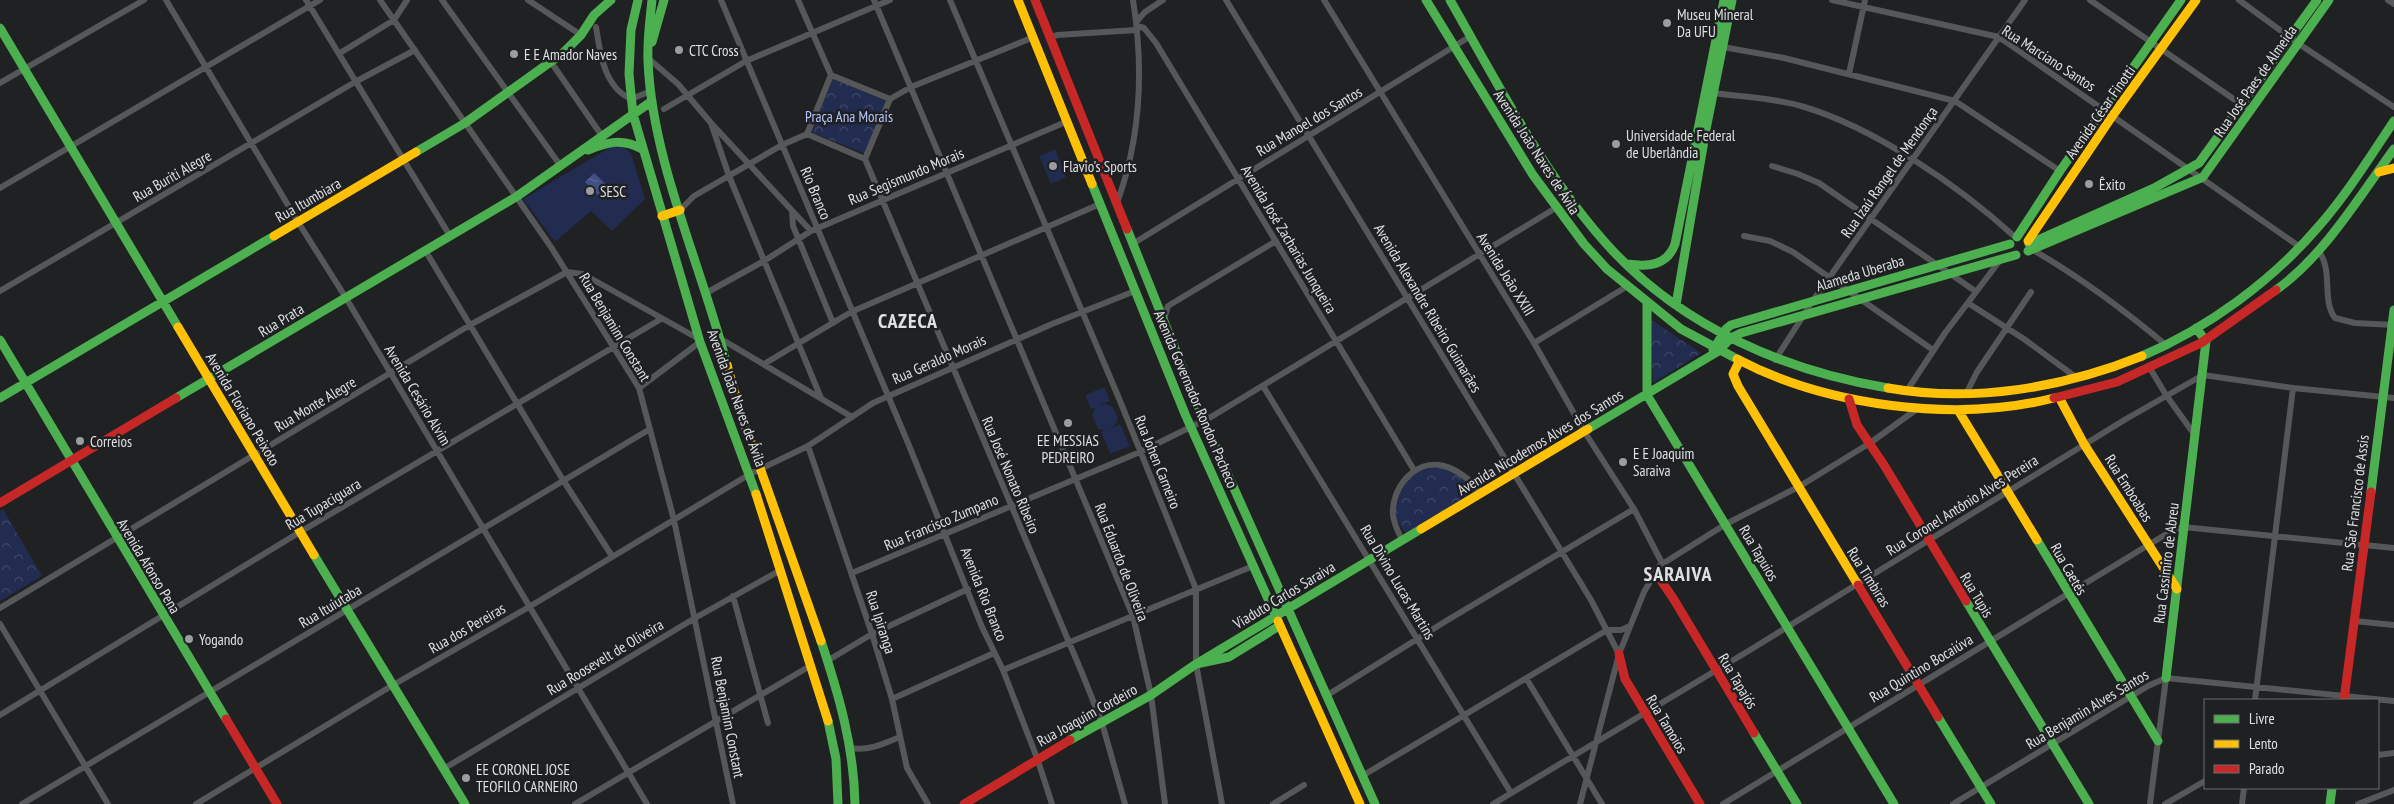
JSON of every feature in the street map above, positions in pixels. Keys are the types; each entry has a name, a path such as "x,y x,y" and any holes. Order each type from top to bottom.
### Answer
{"main road":[{"path":"594,15 605,0"},
{"name":"Rua Itumbiara","path":"0,398 403,161 464,123 551,62 580,35 594,15 611,0"},
{"name":"Avenida João Naves de Ávila","path":"638,0 629,53 633,114 700,340 750,474 832,738 838,804"},
{"name":"Avenida João Naves de Ávila","path":"652,0 649,57 656,131 721,339 739,408 762,468 827,661 851,748 855,781 855,804"},
{"path":"649,57 664,0"},
{"name":"Avenida Governador Rondon Pacheco","path":"1018,0 1031,39 1068,120 1100,204 1191,427 1360,804"},
{"name":"Avenida Governador Rondon Pacheco","path":"1035,0 1204,421 1374,804"},
{"name":"Avenida João Naves de Ávila","path":"1426,0 1554,209 1604,266 1626,287 1647,304 1715,351 1790,383 1849,399 1917,409 2013,408 2095,390 2151,370 2206,341 2264,301 2292,277 2340,225 2394,149"},
{"name":"Avenida João Naves de Ávila","path":"1450,0 1566,194 1627,264 1676,305 1727,337 1775,360 1845,382 1906,392 1966,394 2025,390 2077,378 2120,365 2166,345 2196,328 2258,284 2300,247 2343,196 2394,121"},
{"path":"1676,305 1695,170 1724,0"},
{"path":"1627,264 1652,266 1670,255 1695,170 1714,93 1732,0"},
{"name":"Avenida César Finotti","path":"2014,239 2103,108 2180,0"},
{"name":"Avenida César Finotti","path":"2030,246 2113,115 2196,0"},
{"name":"Rua José Paes de Almeida","path":"2190,169 2207,155 2317,0"},
{"name":"Rua José Paes de Almeida","path":"2203,177 2299,44 2328,0"},
{"name":"Avenida Floriano Peixoto","path":"0,28 346,610 445,768 465,804"},
{"path":"1468,68 1476,64 1486,63"},
{"name":"Rua Prata","path":"0,503 516,197 652,101"},
{"name":"Rua Prata","path":"574,156 620,140 629,141 642,149"},
{"path":"2379,172 2394,168"},
{"name":"Alameda Uberaba","path":"1727,337 2001,258 2016,255 2022,256 2030,246 2190,169"},
{"name":"Alameda Uberaba","path":"2030,246 2203,177"},
{"path":"662,216 680,210"},
{"path":"2016,255 2012,252 2014,239 2023,237 2030,246"},
{"name":"Alameda Uberaba","path":"1727,337 1731,325 1936,265 2014,239"},
{"path":"1646,395 1647,304"},
{"name":"Rua São Francisco de Assis","path":"2344,698 2394,310"},
{"path":"2196,328 2206,341"},
{"path":"1715,351 1727,337"},
{"name":"Avenida Afonso Pena","path":"0,340 116,538 277,804"},
{"name":"Rua Cassimiro de Abreu","path":"2166,678 2206,341"},
{"name":"Avenida Nicodemos Alves dos Santos","path":"1360,565 1514,474 1584,430 1646,395 1715,351"},
{"name":"Rua Timbiras","path":"1739,362 1733,374 1735,381 1800,486 1856,584 1991,804"},
{"name":"Rua Tapuios","path":"1646,395 1726,524 1894,804"},
{"name":"Rua Tupis","path":"1849,399 1851,413 2089,804"},
{"name":"Rua Emboabas","path":"2060,399 2084,444 2177,589"},
{"name":"Rua Caetés","path":"1958,410 2158,741"},
{"name":"Viaduto Carlos Saraiva","path":"1223,648 1360,565"},
{"name":"Rua Tapajós","path":"1655,572 1673,598 1797,804"},
{"path":"1196,664 1229,657 1279,626"},
{"name":"Rua Joaquim Cordeiro","path":"964,804 1037,758 1151,695 1223,648"},
{"name":"Rua Tamoios","path":"1619,654 1625,679 1700,804"},
{"path":"2330,804 2332,789"}],"street":[{"path":"0,83 144,0"},
{"name":"Avenida Cesário Alvim","path":"166,0 647,804"},
{"path":"0,188 308,3 320,0"},
{"name":"Rua Benjamim Constant","path":"380,0 567,272 639,388 674,520 733,804"},
{"path":"340,53 394,20 407,0"},
{"path":"442,0 560,165"},
{"path":"528,0 537,2 580,35"},
{"name":"Rio Branco","path":"721,0 782,145 815,230 887,396"},
{"path":"798,0 832,75 890,99"},
{"path":"664,109 746,61 812,33 875,3 890,0"},
{"name":"Rua Johen Carneiro","path":"950,0 1196,590 1196,664 1222,804"},
{"path":"1117,203 1127,172 1139,112 1140,76 1137,26 1133,0"},
{"path":"1137,26 1145,12 1163,0"},
{"name":"Avenida Alexandre Ribeiro Guimarães","path":"1226,0 1514,474 1607,630 1619,654"},
{"name":"Avenida João XXIII","path":"1324,0 1534,343 1584,430 1634,509 1662,562"},
{"name":"Rua Marciano Santos","path":"1832,0 1999,38 2203,177 2300,247"},
{"path":"1849,74 1865,0"},
{"name":"Rua Izaú Rangel de Mendonça","path":"1775,360 1812,302 2025,0"},
{"path":"2090,0 2161,47 2251,111"},
{"path":"2238,0 2299,44 2394,107"},
{"path":"2388,0 2394,4"},
{"path":"308,3 450,236"},
{"name":"Rua Eduardo de Oliveira","path":"875,3 1133,616 1151,695 1164,804"},
{"path":"1050,38 1057,35 1137,26"},
{"name":"Avenida José Zacharias Junqueira","path":"1137,26 1144,28 1156,43 1414,470"},
{"path":"596,27 600,52 611,83 619,92 631,99 651,91"},
{"name":"Rua Manoel dos Santos","path":"1134,243 1471,36"},
{"path":"806,134 865,159 890,99 911,87 1031,39"},
{"path":"1723,47 1784,58 1955,100 2060,171"},
{"name":"Rua Buriti Alegre","path":"0,291 356,82 414,50"},
{"path":"649,57 689,96 711,123 792,211 815,230"},
{"path":"551,62 602,136"},
{"path":"680,210 694,196 782,145 806,134 832,75"},
{"path":"1714,93 1777,101 1820,112 1852,126 1912,160 2000,223 2014,239"},
{"name":"Rua Segismundo Morais","path":"706,293 815,230 1068,120"},
{"path":"711,123 729,176 821,398"},
{"name":"Rua José Nonato Ribeiro","path":"865,159 1102,723 1125,804"},
{"path":"1772,166 1814,181 1871,218 1975,291"},
{"path":"764,364 850,312 916,282 1046,229 1100,204"},
{"name":"Rua Francisco Zumpano","path":"852,573 1076,480 1204,421 1554,209"},
{"path":"792,211 791,220 833,323"},
{"path":"1744,236 1777,244 1830,278 1933,350"},
{"path":"1164,320 1168,306 1276,241"},
{"path":"2030,246 2112,302 2166,345"},
{"path":"425,250 562,480 612,556"},
{"path":"2318,250 2326,265 2330,310 2335,318 2350,323 2393,325"},
{"path":"1906,392 1933,350 2001,258"},
{"path":"567,272 582,274 700,340 639,388"},
{"name":"Rua Monte Alegre","path":"0,608 470,325 567,272"},
{"path":"1534,343 1626,287"},
{"name":"Rua Geraldo Morais","path":"750,474 808,446 887,396 1081,312 1135,291"},
{"path":"1966,394 1978,372 2031,292"},
{"path":"1968,303 2077,378"},
{"name":"Rua Tupaciguara","path":"0,715 300,532 661,319"},
{"path":"721,339 852,417"},
{"path":"2151,370 2194,434"},
{"path":"2203,375 2293,388 2394,398"},
{"name":"Rua Coronel Antônio Alves Pereira","path":"1493,804 1505,801 1511,793 1645,714 2084,444 2203,375"},
{"name":"Rua Divino Lucas Martins","path":"1263,386 1511,793"},
{"path":"2255,699 2293,388"},
{"name":"Avenida Rio Branco","path":"887,396 1002,670 1037,758 1052,804"},
{"path":"1580,804 1619,654 1655,572 1662,562 1726,524 1800,486 1870,443 1917,409"},
{"name":"Rua Ituiutaba","path":"22,804 650,429"},
{"name":"Rua Ipiranga","path":"808,446 872,634 892,700 908,772 928,804"},
{"path":"1402,540 1394,522 1393,508 1402,484 1414,470 1436,465 1444,466 1466,478 1482,492"},
{"name":"Rua dos Pereiras","path":"196,804 393,685 529,608 750,474"},
{"path":"1326,696 1418,638 1634,509"},
{"name":"Rua Quintino Bocaiúva","path":"1723,804 2168,532 2183,527 2394,548"},
{"path":"1002,670 1069,644 1253,566"},
{"name":"Rua Roosevelt de Oliveira","path":"445,768 695,618 779,571"},
{"path":"827,661 872,634 968,589"},
{"path":"733,596 768,723"},
{"path":"2354,621 2394,625"},
{"path":"0,624 108,804"},
{"path":"1362,776 1607,630 1622,630 1631,626"},
{"path":"892,700 994,653"},
{"path":"575,804 810,666"},
{"path":"1526,678 1602,804"},
{"name":"Rua Benjamin Alves Santos","path":"1953,804 2132,696 2166,678 2361,699"},
{"name":"Rua Cassimiro de Abreu","path":"2150,804 2166,678"},
{"name":"Rua Benjamin Alves Santos","path":"2379,700 2394,701"},
{"path":"851,748 861,750 879,746 900,737"},
{"path":"2379,755 2394,753"},
{"path":"2165,804 2204,782"},
{"path":"1273,804 1304,785"},
{"path":"2242,804 2244,789"},
{"path":"2358,804 2394,790"}],"green space":[{"name":"Praça Ana Morais","path":"833,79 886,101 865,154 811,132"},
{"name":"SESC","path":"614,145 623,147 631,153 645,199 612,231 591,211 555,242 523,199"},
{"name":"Flavio's Sports","path":"1055,149 1066,177 1051,184 1039,156"},
{"path":"1650,319 1701,353 1653,383"},
{"path":"1104,387 1110,401 1099,406 1106,404 1113,407 1118,418 1115,425 1108,429 1120,424 1130,446 1110,454 1101,432 1104,430 1098,429 1092,415 1095,408 1091,409 1085,395"},
{"path":"1442,466 1462,476 1476,491 1405,533 1394,515 1403,486 1413,475 1420,471"},
{"path":"3,509 42,576 0,601 0,511"}],"water":[{"path":"594,173 611,189 601,198 585,182"}],"traffic: fast":[{"path":"416,152 465,123 563,53 581,35 594,15 611,0"},
{"path":"638,0 631,30 629,74 633,114 700,342 756,494"},
{"path":"652,0 648,38 648,61 659,137 668,176 727,365"},
{"path":"652,42 664,0"},
{"path":"1426,0 1533,175 1584,244 1607,269 1681,329 1737,359"},
{"path":"1450,0 1544,162 1588,222 1612,250 1641,278 1672,302 1739,342 1812,370 1888,388"},
{"path":"1627,264 1649,265 1662,261 1672,251 1675,244 1724,0"},
{"path":"1676,305 1706,129 1732,0"},
{"path":"2017,237 2060,171 2181,0"},
{"path":"2029,244 2156,187 2199,163 2317,0"},
{"path":"2028,251 2203,177 2329,0"},
{"path":"0,28 178,327"},
{"path":"176,398 516,197 652,101"},
{"path":"2142,356 2167,345 2215,317 2281,266 2329,214 2394,121"},
{"path":"588,150 615,142 628,143 642,149"},
{"path":"2276,290 2309,261 2325,243 2394,149"},
{"path":"1092,184 1185,414 1278,621"},
{"path":"1127,229 1204,421 1375,804"},
{"path":"0,398 274,236"},
{"path":"1713,350 1726,329 1731,325 2010,244"},
{"path":"1588,429 1717,352 1731,338 1741,333 2016,255"},
{"path":"1647,304 1647,395 1894,804"},
{"path":"2371,492 2394,310"},
{"path":"2166,678 2206,341 2196,328"},
{"path":"0,340 226,719"},
{"path":"1070,740 1151,695 1196,664 1421,529"},
{"path":"2037,540 2158,741"},
{"path":"314,555 465,804"},
{"path":"1966,601 2089,804"},
{"path":"1196,664 1229,657 1279,626"},
{"path":"821,641 834,681 849,742 855,804"},
{"path":"1938,717 1991,804"},
{"path":"828,721 836,759 838,804"},
{"path":"1754,733 1797,804"},
{"path":"2330,804 2332,789"}],"traffic: slow":[{"path":"1018,0 1092,184"},
{"path":"2028,241 2113,115 2196,0"},
{"path":"274,236 416,152"},
{"path":"2379,172 2394,168"},
{"path":"662,216 680,210"},
{"path":"178,327 314,555"},
{"path":"1888,388 1952,394 2017,390 2081,377 2142,356"},
{"path":"1737,359 1772,375 1810,388 1850,399 1892,406 1975,409 2016,405 2054,398"},
{"path":"1739,362 1733,374 1738,386 1858,585"},
{"path":"727,365 740,411 821,641"},
{"path":"2060,399 2084,444 2177,589"},
{"path":"1958,410 2037,540"},
{"path":"1421,529 1588,429"},
{"path":"756,494 828,721"},
{"path":"1278,621 1360,804"}],"traffic: jam":[{"path":"1035,0 1127,229"},
{"path":"2054,398 2117,382 2201,343 2276,290"},
{"path":"0,503 176,398"},
{"path":"1849,399 1857,425 1884,465 1966,601"},
{"path":"2344,699 2371,492"},
{"path":"1655,572 1673,598 1754,733"},
{"path":"1858,585 1938,717"},
{"path":"1619,654 1625,679 1700,804"},
{"path":"226,719 277,804"},
{"path":"964,804 1070,740"}],"place":[{"name":"Museu Mineral Da UFU","path":"1667,23"},
{"name":"CTC Cross","path":"679,50"},
{"name":"E E Amador Naves","path":"514,54"},
{"name":"Universidade Federal de Uberlândia","path":"1616,144"},
{"name":"Flavio's Sports","path":"1053,166"},
{"name":"Êxito","path":"2089,184"},
{"name":"SESC","path":"590,191"},
{"name":"EE MESSIAS PEDREIRO","path":"1068,423"},
{"name":"Correios","path":"80,441"},
{"name":"E E Joaquim Saraiva","path":"1623,462"},
{"name":"Yogando","path":"189,639"},
{"name":"EE CORONEL JOSE TEOFILO CARNEIRO","path":"466,778"}],"district":[{"name":"CAZECA","path":"908,321"},
{"name":"SARAIVA","path":"1678,574"}]}
